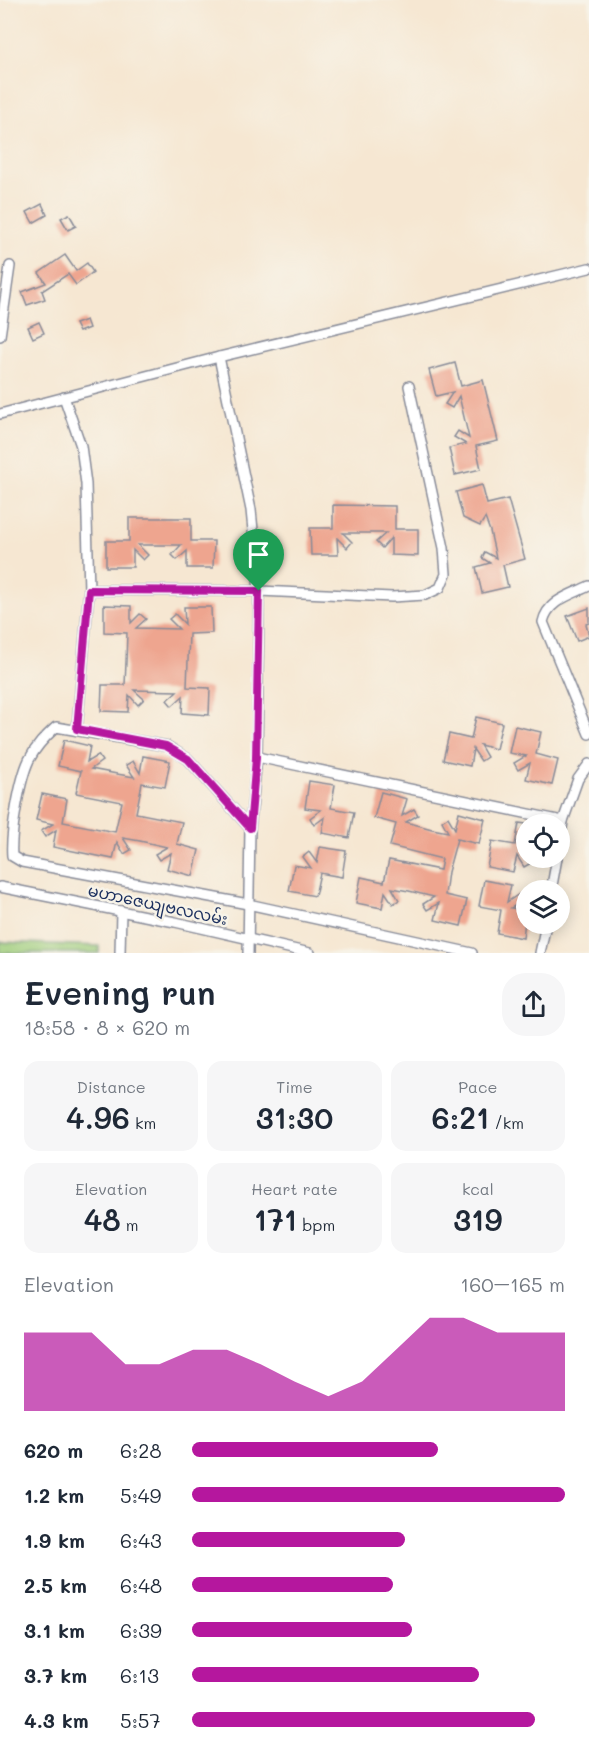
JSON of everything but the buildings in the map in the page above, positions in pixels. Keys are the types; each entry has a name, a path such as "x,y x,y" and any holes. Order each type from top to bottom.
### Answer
{"street":[{"path":"0,336 10,266"},
{"path":"0,414 219,357 589,268"},
{"path":"219,357 251,510 259,591 256,758 250,828 248,953"},
{"path":"89,590 259,591 392,597 425,595 440,588 446,574 444,548 409,386"},
{"path":"64,397 81,446 86,484 89,590 77,729"},
{"path":"589,586 553,604 546,612 543,622 589,734"},
{"path":"250,828 188,759 166,746 56,727 41,741 28,761 10,838 12,856 22,862 248,904 472,953"},
{"path":"256,758 529,814"},
{"path":"566,814 578,779 589,764"},
{"name":"မဟာဇေယျဗလလမ်း","path":"0,887 310,953"},
{"path":"120,953 121,911"},
{"path":"540,953 544,934"}],"green space":[{"path":"0,942 99,946 99,953 0,953"}],"route":[{"path":"89,590 259,591 256,758 250,828 188,759 166,746 77,729 89,590"}]}
